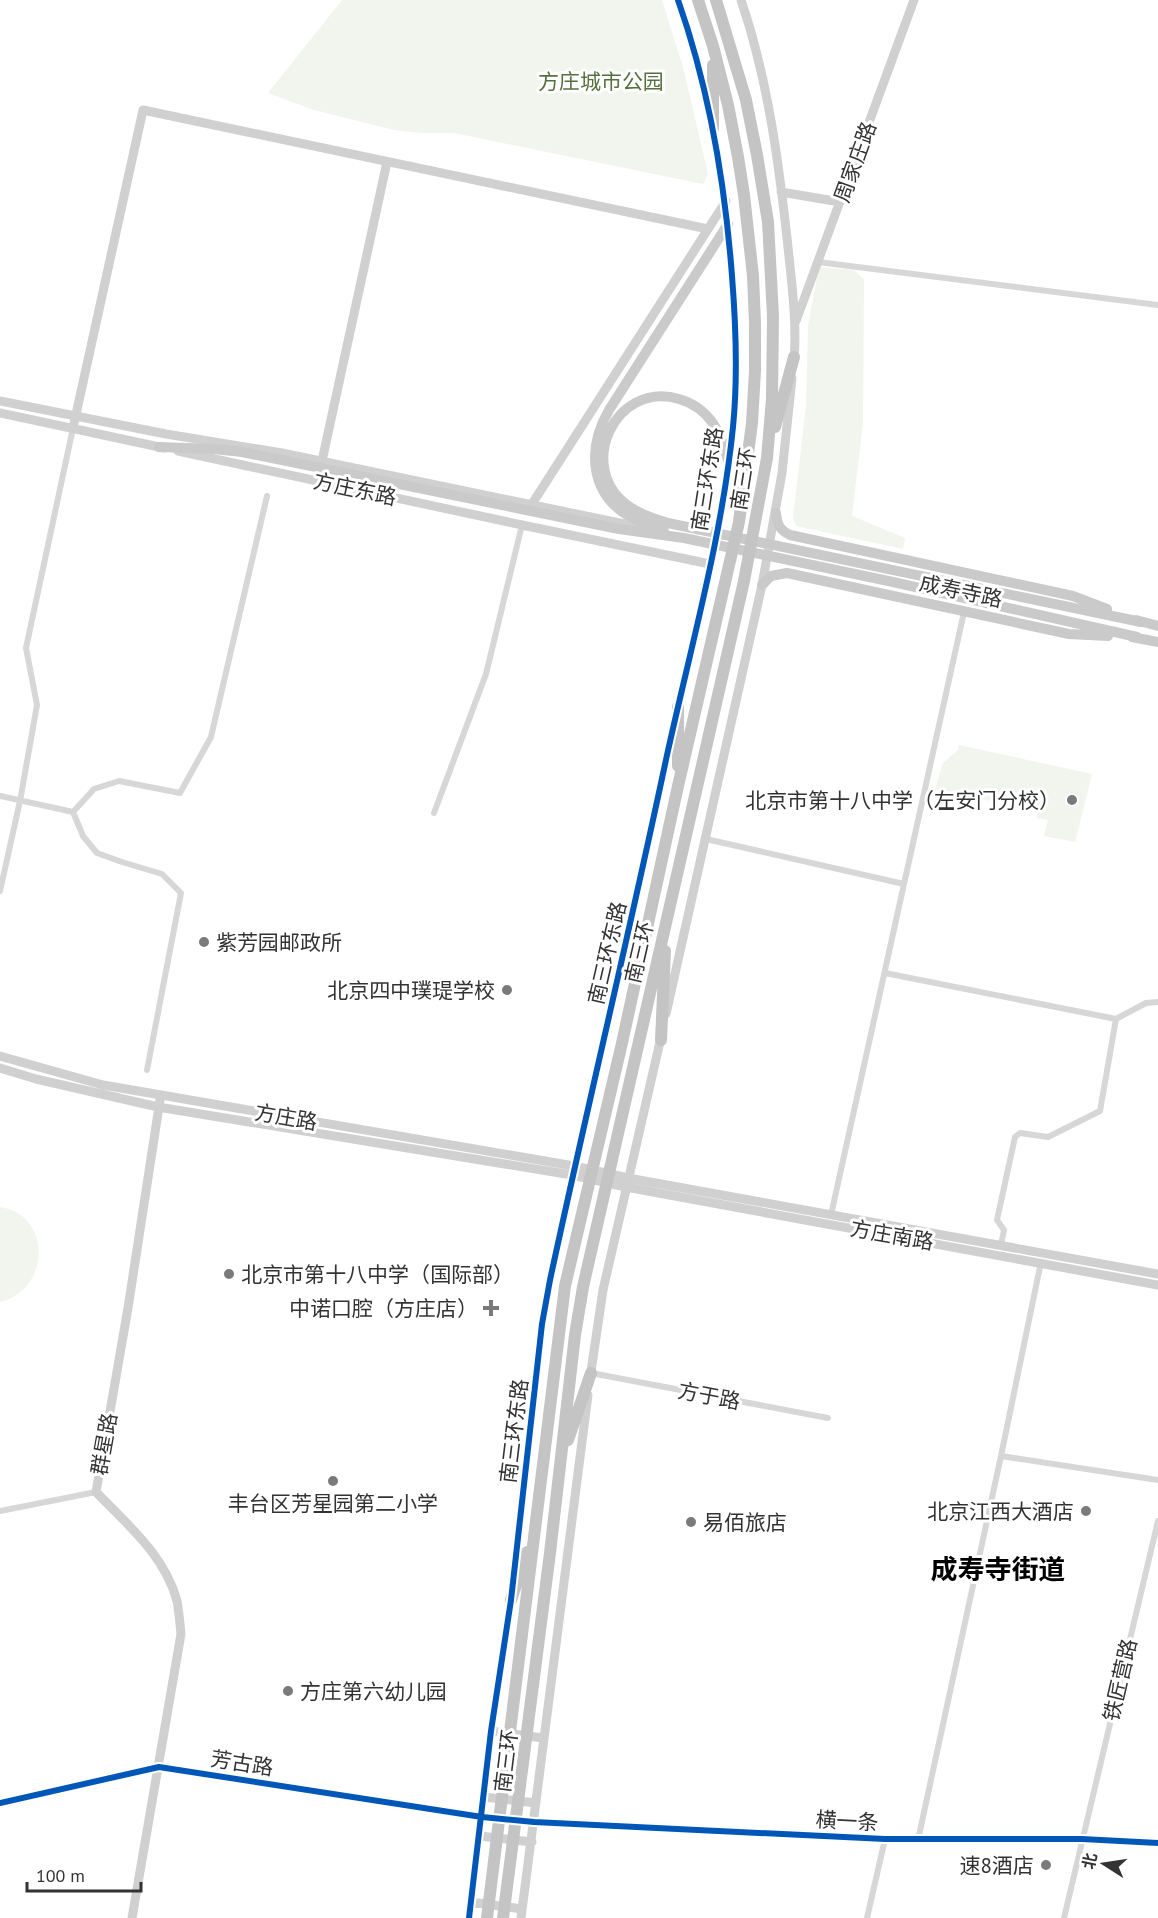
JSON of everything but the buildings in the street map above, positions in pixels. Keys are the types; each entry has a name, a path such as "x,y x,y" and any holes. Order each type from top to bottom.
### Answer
{"highway":[{"name":"南三环","path":"488,1916 566,1286 739,522 752,423 753,276 748,231 738,157 713,46 698,0"},
{"name":"南三环","path":"503,1916 575,1335 583,1287 744,581 767,458 772,399 773,328 768,222 758,154 746,100 716,0"},
{"path":"712,129 713,46"},
{"path":"767,458 794,357"},
{"path":"678,707 678,786"},
{"path":"661,1040 667,921"},
{"path":"560,1463 591,1373"},
{"path":"511,1600 536,1525"}],"main road":[{"path":"684,538 640,522 623,512 608,498 598,480 594,450 598,430 609,410 728,224"},
{"path":"728,460 711,420 686,401 674,398 652,398 633,405 619,417 609,431 603,458 607,477 615,493 637,512 668,523 1141,622"},
{"path":"159,447 242,452 619,529 684,538 1137,637"},
{"name":"成寿寺路","path":"776,513 780,529 790,535 1073,596 1141,622 1158,626"},
{"path":"866,590 855,582 853,568 860,557 873,554"},
{"name":"成寿寺路","path":"762,585 771,576 787,573 1069,634 1137,637 1158,642"}],"street":[{"name":"南三环东路","path":"469,1918 491,1731 511,1600 542,1324 573,1170 641,879 710,564 728,460 735,403 736,323 726,201 712,129 688,29 678,0"},
{"path":"471,1902 522,1913 603,1290 762,585 776,513 787,437 796,324 770,111 749,23 741,0"},
{"name":"周家庄路","path":"796,324 914,0"},
{"path":"0,891 20,801 37,705 26,648 143,110 708,229"},
{"path":"322,461 387,162"},
{"path":"781,192 840,202"},
{"path":"532,504 726,201"},
{"path":"818,261 1158,305"},
{"path":"0,401 166,434 282,453 714,543"},
{"name":"方庄东路","path":"0,413 710,564"},
{"path":"73,812 94,789 119,781 180,792 211,737 267,496"},
{"path":"434,813 486,674 522,525"},
{"path":"831,1215 964,612"},
{"path":"0,796 73,812"},
{"path":"73,812 83,836 97,853 162,874 181,893 147,1070"},
{"path":"705,839 904,884"},
{"path":"885,973 1116,1019 1146,1003 1158,1002"},
{"path":"1001,1245 1004,1230 997,1220 1015,1137 1020,1133 1048,1137 1100,1111 1116,1019"},
{"name":"方庄路","path":"0,1056 103,1085 573,1170"},
{"name":"方庄路","path":"0,1068 36,1079 158,1107 573,1170"},
{"name":"群星路","path":"132,1918 181,1634 177,1601 154,1553 96,1492 128,1308 160,1095"},
{"path":"573,1170 627,1182"},
{"name":"方庄南路","path":"627,1182 831,1215 1158,1274"},
{"name":"方庄南路","path":"627,1182 1158,1285"},
{"path":"918,1840 1041,1262"},
{"name":"方于路","path":"591,1373 828,1418"},
{"path":"1001,1456 1158,1480"},
{"path":"0,1511 96,1492"},
{"name":"铁匠营路","path":"1064,1918 1158,1521"},
{"path":"491,1731 543,1738"},
{"name":"芳古路","path":"0,1803 159,1767 482,1817 534,1822"},
{"path":"484,1797 536,1803"},
{"name":"横一条","path":"534,1822 885,1839 1082,1839 1158,1843"},
{"path":"480,1836 532,1842"},
{"path":"867,1918 885,1839"}],"green space":[{"name":"方庄城市公园","path":"342,0 662,0 683,67 708,174 703,184 454,133 394,130 314,110 268,93"},
{"path":"819,267 854,270 864,279 863,422 852,516 905,538 903,549 796,526 793,518 806,406 808,326"},
{"path":"959,745 1092,774 1075,842 1044,836 1048,820 1037,818 1037,811 935,789 943,763 958,750"},
{"path":"0,1207 17,1213 29,1224 36,1238 39,1253 36,1269 29,1284 17,1295 0,1302"}],"cycle path":[{"path":"469,1918 491,1731 511,1600 542,1324 564,1214 714,550 733,427 736,389 735,333 725,206 707,101 678,0"},
{"path":"0,1803 159,1767 482,1817 534,1822 885,1839 1082,1839 1158,1843"}],"place":[{"name":"北京市第十八中学（左安门分校）","path":"1072,800"},
{"name":"紫芳园邮政所","path":"204,942"},
{"name":"北京四中璞瑅学校","path":"507,990"},
{"name":"北京市第十八中学（国际部）","path":"229,1274"},
{"name":"中诺口腔（方庄店）","path":"491,1308"},
{"name":"丰台区芳星园第二小学","path":"333,1481"},
{"name":"北京江西大酒店","path":"1086,1511"},
{"name":"易佰旅店","path":"691,1522"},
{"name":"方庄第六幼儿园","path":"288,1691"},
{"name":"速8酒店","path":"1046,1865"}],"district":[{"name":"成寿寺街道","path":"998,1569"}]}
